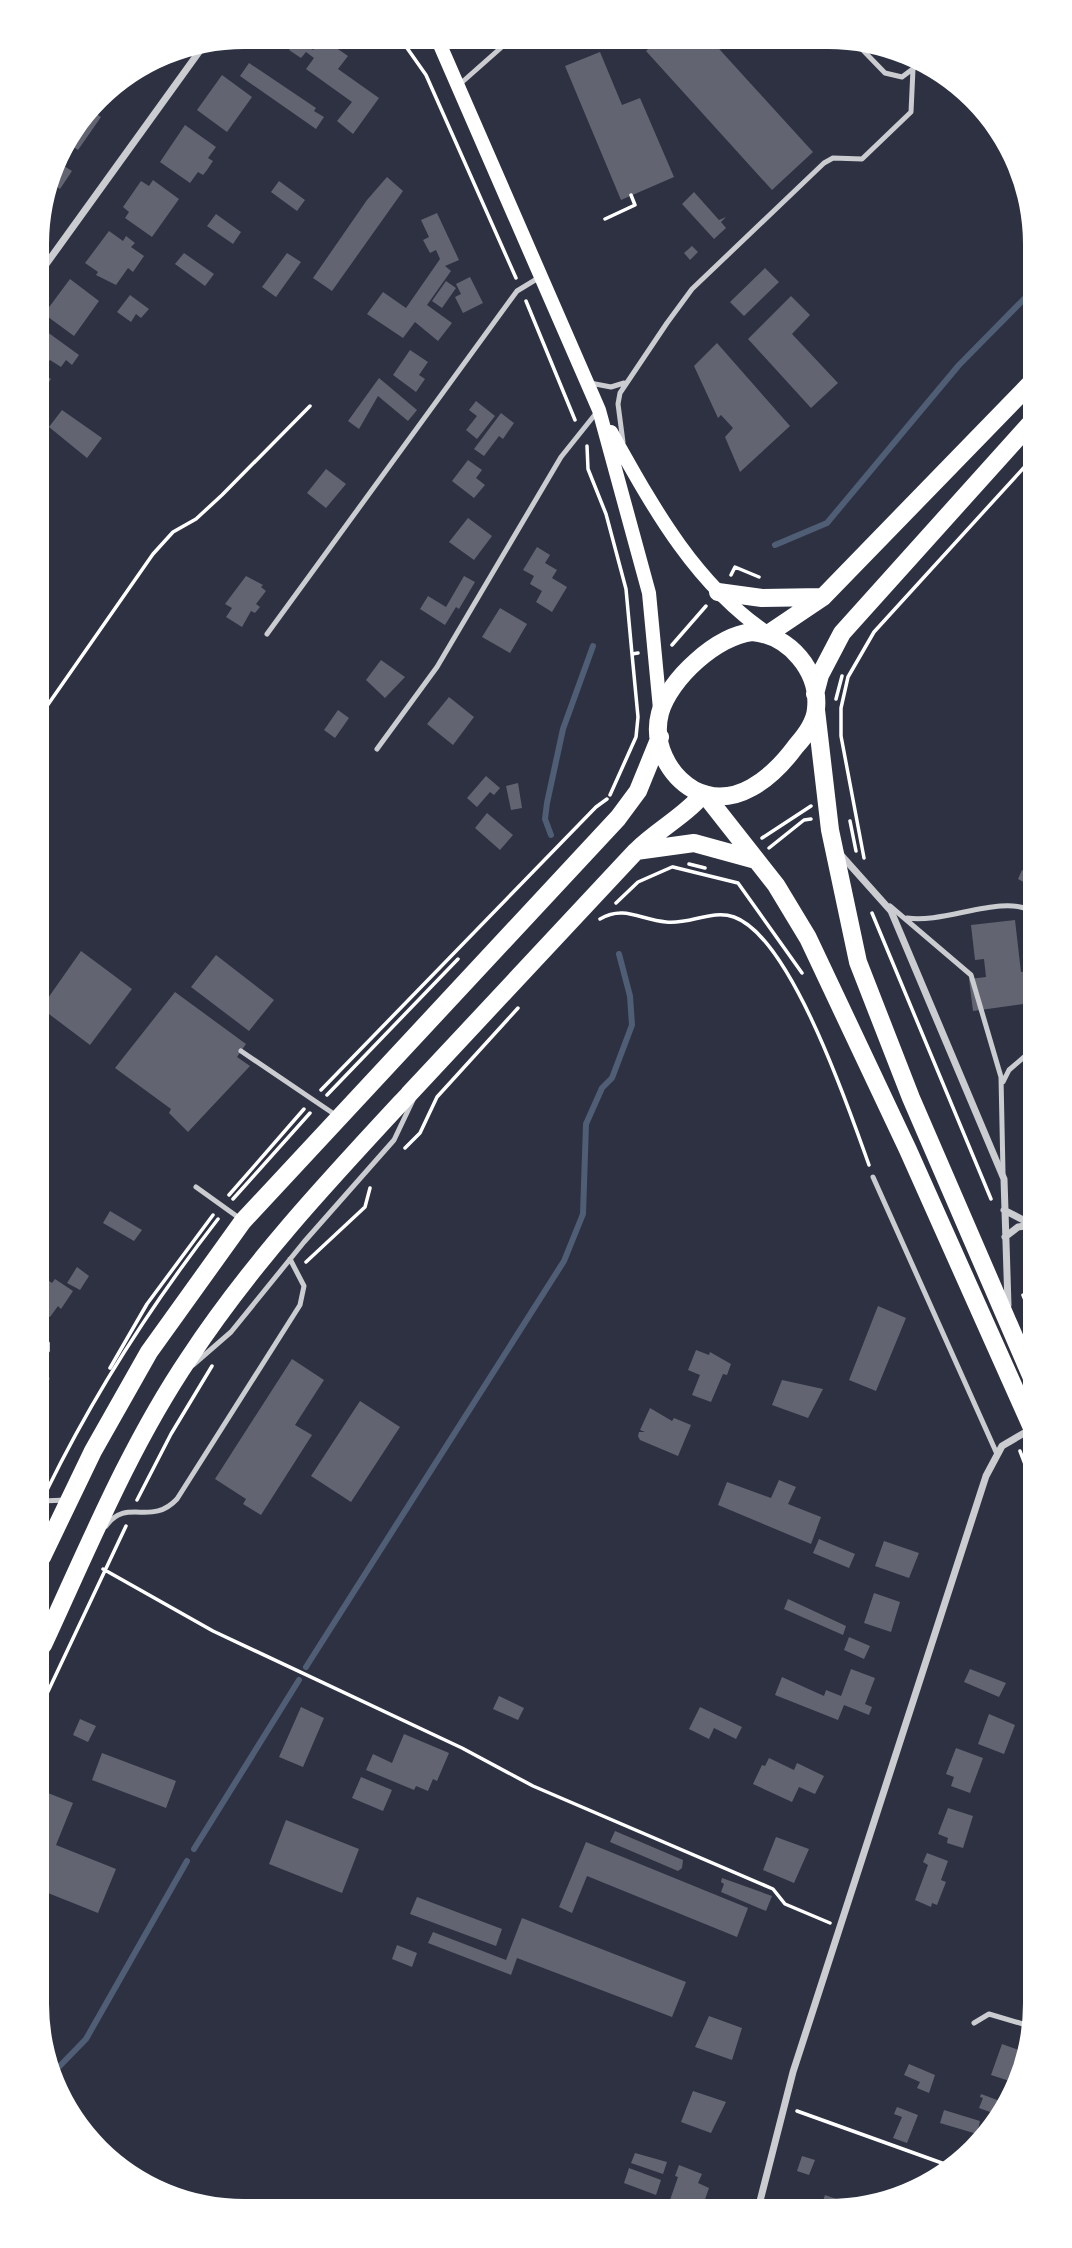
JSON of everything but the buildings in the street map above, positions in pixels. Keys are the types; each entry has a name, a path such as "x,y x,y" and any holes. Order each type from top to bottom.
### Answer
{"main road":[{"path":"442,49 599,410 674,541 718,592 767,634 797,653 804,662 816,702 832,839 858,962 880,1024 1023,1357"},
{"path":"660,714 684,676 711,649 741,633 767,634 823,597 1023,391"},
{"path":"599,410 649,593 660,737 668,767 681,781 704,795 776,885 808,938 908,1150 1023,1410"},
{"path":"49,1632 116,1486 174,1380 260,1259 658,829 689,810 704,795 738,794 773,773 808,731 820,675 842,633 1023,440"},
{"path":"718,592 762,598 823,597"},
{"path":"49,1542 114,1412 149,1352 243,1221 618,818 638,791 660,737"},
{"path":"636,851 694,843 756,860"}],"street":[{"path":"49,260 197,55"},
{"path":"832,839 838,851 885,901 891,911 1003,1179 1006,1295 1015,1338"},
{"path":"1004,1210 1023,1220"},
{"path":"1004,1238 1023,1226"},
{"path":"761,2199 784,2106 986,1476 997,1454 1014,1437 1023,1434"}],"lane":[{"path":"458,86 499,49"},
{"path":"866,53 885,73 902,77 913,69"},
{"path":"626,459 618,404 624,383 692,289 824,163 833,158 862,159 911,112 915,70"},
{"path":"267,634 521,289 541,276"},
{"path":"587,382 611,387 624,383"},
{"path":"377,749 437,667 561,457 599,410"},
{"path":"885,901 971,975 1002,1085 1003,1179"},
{"path":"903,917 936,919 1009,905 1023,909"},
{"path":"241,1051 338,1117"},
{"path":"1002,1085 1009,1070 1023,1058"},
{"path":"174,1380 224,1340 290,1259 394,1140 421,1082"},
{"path":"873,1177 997,1454"},
{"path":"196,1187 243,1221"},
{"path":"83,1556 110,1521 132,1511 161,1513 177,1499 300,1306 305,1292 297,1269 290,1259"},
{"path":"49,1500 69,1499"},
{"path":"974,2022 989,2014 1022,2024"}],"path":[{"path":"408,49 426,75 589,451 588,469 606,514 626,589 632,654"},
{"path":"605,219 635,205 631,195"},
{"path":"49,703 153,554 173,532 196,519 222,495 310,406"},
{"path":"863,636 1023,441"},
{"path":"870,887 851,795 841,722 845,690 854,663 874,632 1023,469"},
{"path":"735,568 758,577 771,578"},
{"path":"845,794 835,722 836,700 848,663"},
{"path":"738,883 756,860 804,820 848,812 863,880"},
{"path":"667,862 672,867 738,883 804,976"},
{"path":"672,867 638,882 598,920 619,911 667,922 720,914 735,918 757,931 783,966 803,1002 873,1177"},
{"path":"871,911 989,1199 1004,1199"},
{"path":"404,1150 420,1133 437,1097 527,999"},
{"path":"297,1269 365,1207 371,1187"},
{"path":"49,1689 170,1434 214,1364"},
{"path":"50,1483 105,1379"},
{"path":"1014,1437 1023,1460"},
{"path":"83,1556 214,1630 462,1748 533,1786 773,1889 785,1904 840,1927"},
{"path":"784,2106 941,2163"}],"waterway":[{"path":"775,545 827,523 959,365 1023,300"},
{"path":"551,835 545,819 563,729 593,646"},
{"path":"306,1667 564,1261 583,1214 586,1124 602,1088 612,1078 632,1025 630,996 619,954"},
{"path":"194,1849 299,1680"},
{"path":"60,2066 86,2039 187,1861"}]}
